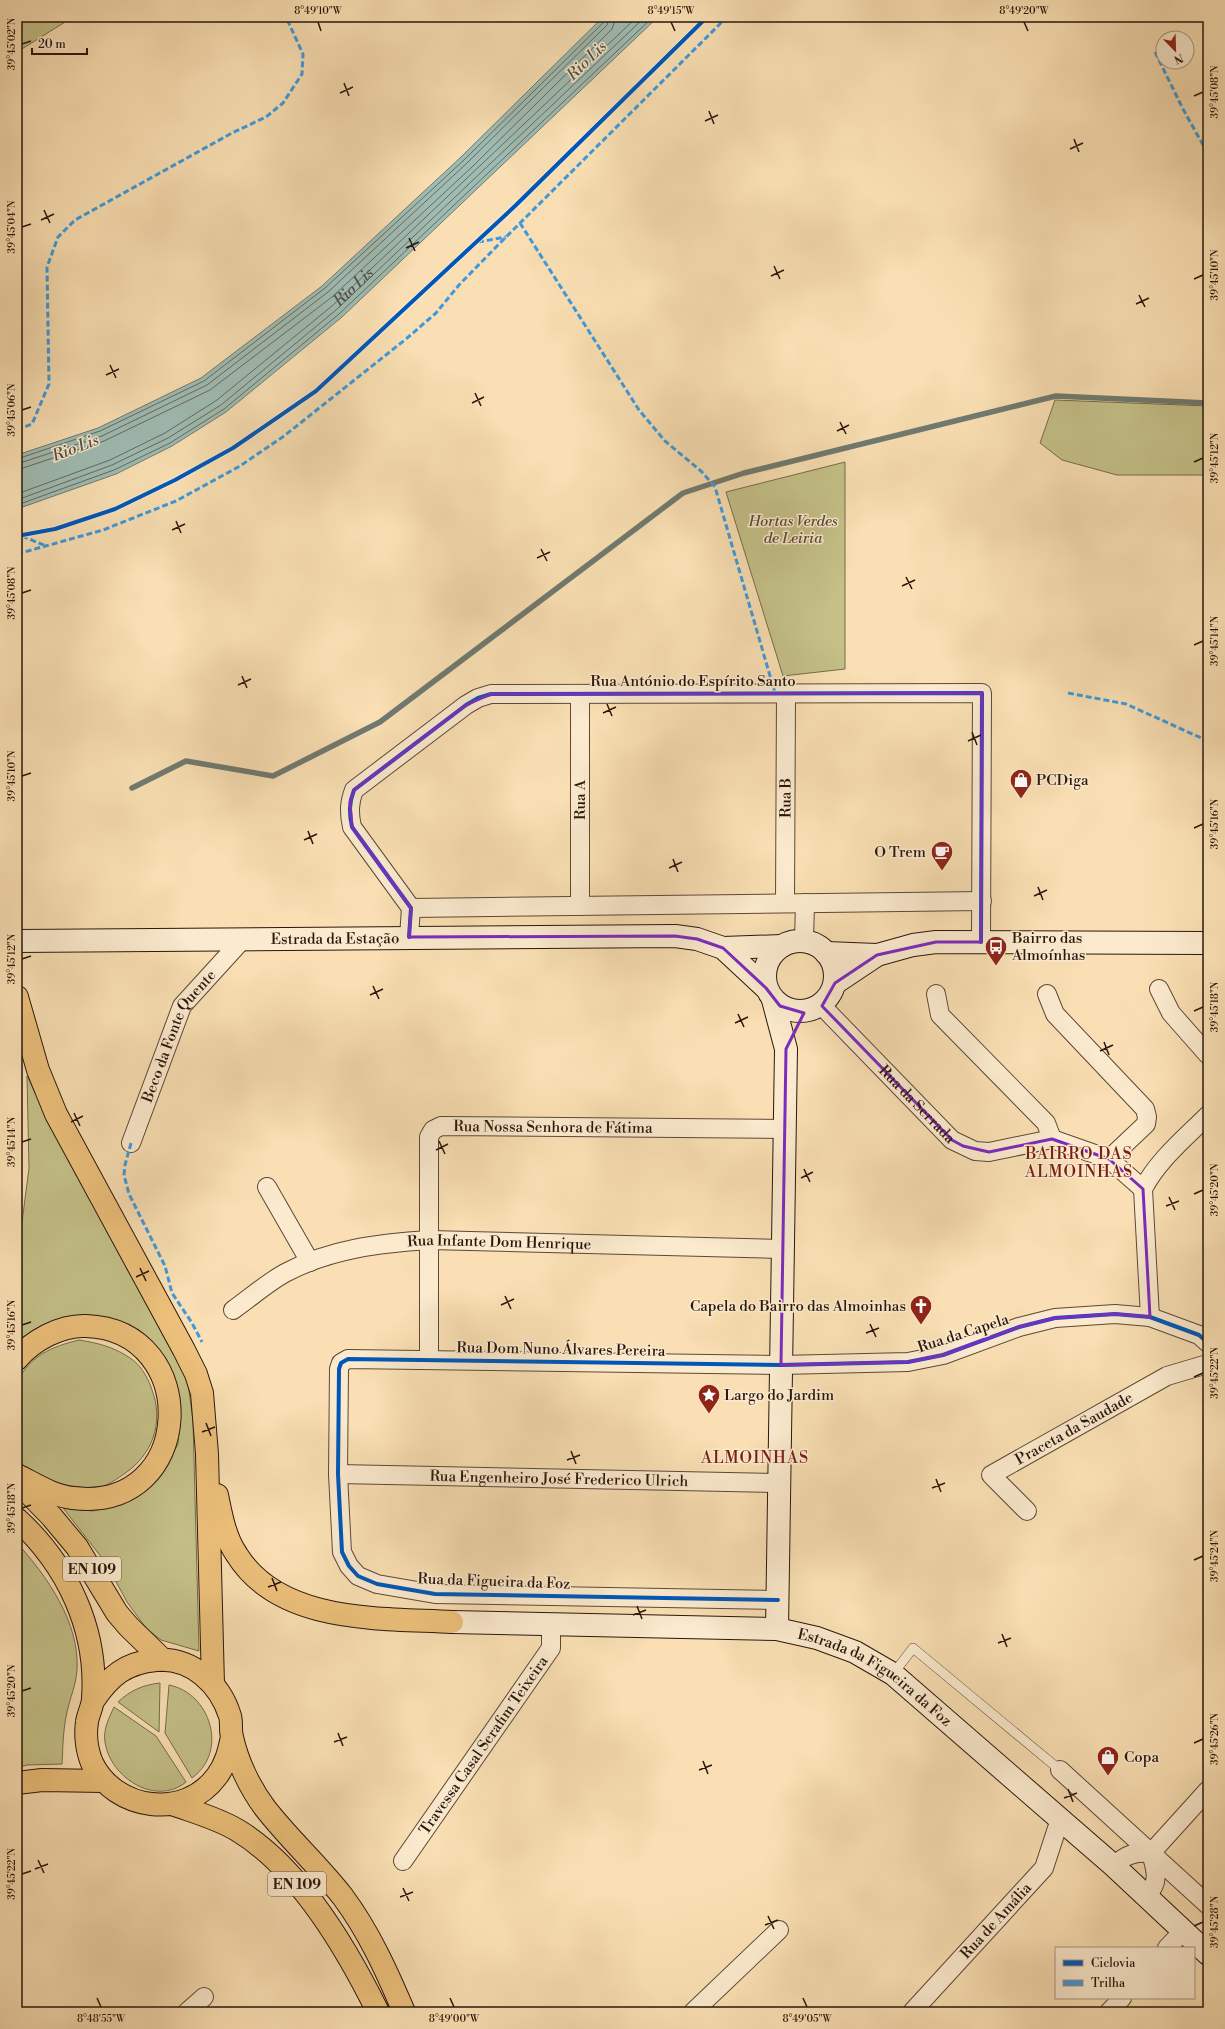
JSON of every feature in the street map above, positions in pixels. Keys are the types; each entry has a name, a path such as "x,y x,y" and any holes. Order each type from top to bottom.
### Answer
{"main road":[{"name":"Estrada da Estação","path":"17,941 676,936 697,939 724,948 782,946 791,942 804,941"},
{"path":"786,1049 813,1008 830,994 835,983 835,972 832,962 826,953 819,947 804,941"},
{"path":"826,953 877,955 913,945 936,942 1208,943"},
{"path":"777,1629 786,1049 764,976 766,964 773,954 782,946"},
{"name":"Estrada da Estação","path":"724,948 770,994 789,1010 813,1008"},
{"path":"835,983 877,955"},
{"path":"17,997 38,1070 56,1114 196,1374 202,1393 207,1454 213,1684"},
{"path":"17,1359 40,1340 59,1330 81,1326 101,1327 121,1333 137,1344 151,1358 163,1377 169,1393 170,1414 168,1435 162,1452 150,1472 132,1486 112,1496 92,1499 72,1498 54,1494 17,1475"},
{"name":"Estrada da Figueira da Foz","path":"207,1454 222,1518 236,1554 246,1569 273,1590 305,1606 346,1615 452,1622 777,1629 817,1638 855,1652 893,1674 1114,1866 1208,1954"},
{"name":"EN 109","path":"17,1481 52,1517 77,1547 118,1613 129,1627 163,1660"},
{"name":"EN 109","path":"17,1519 51,1554 75,1598 91,1650 94,1673 93,1701"},
{"name":"EN 109","path":"232,1737 227,1758 217,1776 202,1791 189,1799 158,1806 140,1803 120,1795 104,1781 92,1763 86,1742 86,1721 93,1701 105,1683 122,1670 142,1662 163,1660 182,1663 199,1672 213,1684 226,1706 230,1718 232,1737 253,1789 266,1808 343,1898 380,1958 404,2012"},
{"path":"17,1783 42,1780 104,1781"},
{"name":"EN 109","path":"172,1804 217,1820 237,1830 276,1862 305,1893 337,1936 378,2012"}],"street":[{"name":"Rua B","path":"785,903 786,693"},
{"name":"Rua António do Espírito Santo","path":"411,908 352,827 349,816 350,802 354,790 466,705 478,698 491,694 982,693 981,942"},
{"name":"Rua A","path":"580,694 580,906"},
{"path":"409,937 411,908 982,901"},
{"path":"804,941 805,903"},
{"name":"Beco da Fonte Quente","path":"131,1143 182,1006 243,939"},
{"path":"1159,989 1171,1013 1208,1055"},
{"path":"936,994 940,1016 1046,1123 1044,1141 1109,1159 1144,1196"},
{"path":"1047,994 1055,1014 1144,1109 1147,1116 1146,1124 1109,1159"},
{"name":"Rua da Serrada","path":"813,1008 952,1140 975,1151 989,1152 1044,1141"},
{"path":"1150,1317 1144,1196 1149,1177 1159,1164 1208,1114"},
{"name":"Rua Nossa Senhora de Fátima","path":"429,1359 429,1137 433,1130 441,1126 785,1129"},
{"path":"267,1187 310,1262"},
{"name":"Rua Infante Dom Henrique","path":"233,1310 284,1273 310,1262 341,1252 379,1244 430,1240 783,1249"},
{"name":"Rua da Capela","path":"781,1365 908,1362 943,1355 1020,1327 1055,1318 1115,1314 1150,1317 1199,1335 1208,1343"},
{"name":"Rua Dom Nuno Álvares Pereira","path":"341,1363 348,1359 429,1359 781,1365"},
{"name":"Praceta da Saudade","path":"1027,1511 991,1476 1167,1376 1207,1361"},
{"name":"Rua da Figueira da Foz","path":"341,1363 339,1369 338,1474 342,1552 349,1566 358,1576 377,1584 435,1594 778,1600"},
{"name":"Rua Engenheiro José Frederico Ulrich","path":"338,1474 779,1483"},
{"name":"Travessa Casal Serafim Teixeira","path":"403,1861 551,1648 551,1624"},
{"path":"1060,1770 1208,1905"},
{"path":"1151,1853 1208,1790"},
{"name":"Rua de Amália","path":"912,2012 1044,1868 1060,1819"},
{"path":"1114,1866 1128,1854 1136,1852 1151,1853"},
{"path":"1147,1896 1155,1887 1156,1878 1151,1853"},
{"path":"693,2012 779,1930"},
{"path":"1168,1947 1183,1931"},
{"path":"187,2012 204,1997"},
{"path":"1109,2012 1121,1999"}],"lane":[{"path":"893,1674 913,1648 1060,1770"}],"highlighted area":[{"path":"982,693 981,942 936,942 877,955 835,983 822,1006 952,1140 963,1146 989,1152 1052,1139 1109,1159 1143,1189 1150,1317 1115,1314 1055,1318 1019,1327 943,1355 908,1362 781,1365 786,1049 804,1013 780,1006 766,988 723,948 697,939 675,936 409,937 411,908 352,827 350,802 354,790 466,705 491,694"}],"green space":[{"path":"17,17 73,17 17,52"},
{"path":"1055,400 1208,406 1208,475 1117,475 1062,460 1040,443"},
{"name":"Hortas Verdes de Leiria","path":"845,462 845,669 783,676 726,492"},
{"path":"27,1076 69,1161 174,1351 188,1384 193,1420 199,1651 161,1640 146,1628 127,1602 106,1563 63,1508 93,1511 114,1506 135,1496 151,1484 165,1468 178,1444 180,1417 178,1392 172,1372 158,1350 143,1334 114,1322 17,1347 17,1261 29,1168"},
{"path":"79,1340 112,1348 134,1361 143,1371 149,1383 155,1400 157,1413 153,1437 141,1459 132,1468 115,1480 105,1486 94,1489 70,1486 46,1480 17,1464 17,1382 35,1359 51,1349"},
{"path":"17,1543 50,1585 59,1601 73,1635 77,1652 77,1670 68,1707 63,1738 62,1764 27,1765 17,1768"},
{"path":"160,1683 159,1732 118,1702 128,1694 138,1689 148,1685"},
{"path":"169,1685 183,1690 195,1699 204,1711 210,1724 212,1739 210,1753 203,1767 192,1778 165,1733"},
{"path":"114,1707 156,1736 186,1782 174,1789 161,1791 148,1790 125,1777 115,1767 105,1742 108,1719"}],"water":[{"name":"Rio Lis","path":"603,17 658,17 342,317 226,412 172,446 116,474 17,509 17,455 98,428 201,378 322,286 461,157"}],"waterway":[{"path":"132,788 186,761 273,776 380,722 683,493 744,473 1056,396 1208,403"}],"marked path":[{"path":"17,430 32,424 49,384 47,267 58,237 75,220 232,133 266,117 283,103 302,74 303,54 286,17"},
{"path":"17,554 103,530 176,501 240,466 284,436 406,339 436,313 459,285 500,243 727,17"},
{"path":"1164,70 1208,154"},
{"path":"520,223 639,410 665,441 701,471 715,487 775,693"},
{"path":"478,242 506,237"},
{"path":"22,536 46,546"},
{"path":"1068,693 1126,704 1208,741"},
{"path":"131,1143 124,1175 129,1194 165,1266 172,1293 192,1323 202,1342"}],"cycle path":[{"path":"17,536 55,529 115,509 175,480 233,448 316,391 515,206 707,17"},
{"path":"409,937 411,908 352,827 350,817 352,795 354,790 466,705 478,698 491,694 982,693 981,942"},
{"path":"778,1600 435,1594 377,1584 358,1576 349,1566 342,1552 338,1474 339,1369 341,1363 348,1359 781,1365 908,1362 943,1355 1019,1327 1055,1318 1115,1314 1150,1317 1199,1335 1208,1343"}],"place":[{"name":"PCDiga","path":"1021,800"},
{"name":"O Trem","path":"942,872"},
{"name":"Bairro das Almoínhas","path":"996,966"},
{"name":"Capela do Bairro das Almoinhas","path":"921,1326"},
{"name":"Largo do Jardim","path":"709,1414"},
{"name":"Copa","path":"1108,1776"}],"district":[{"name":"BAIRRO DAS ALMOINHAS","path":"1079,1162"},
{"name":"ALMOINHAS","path":"755,1457"}]}
